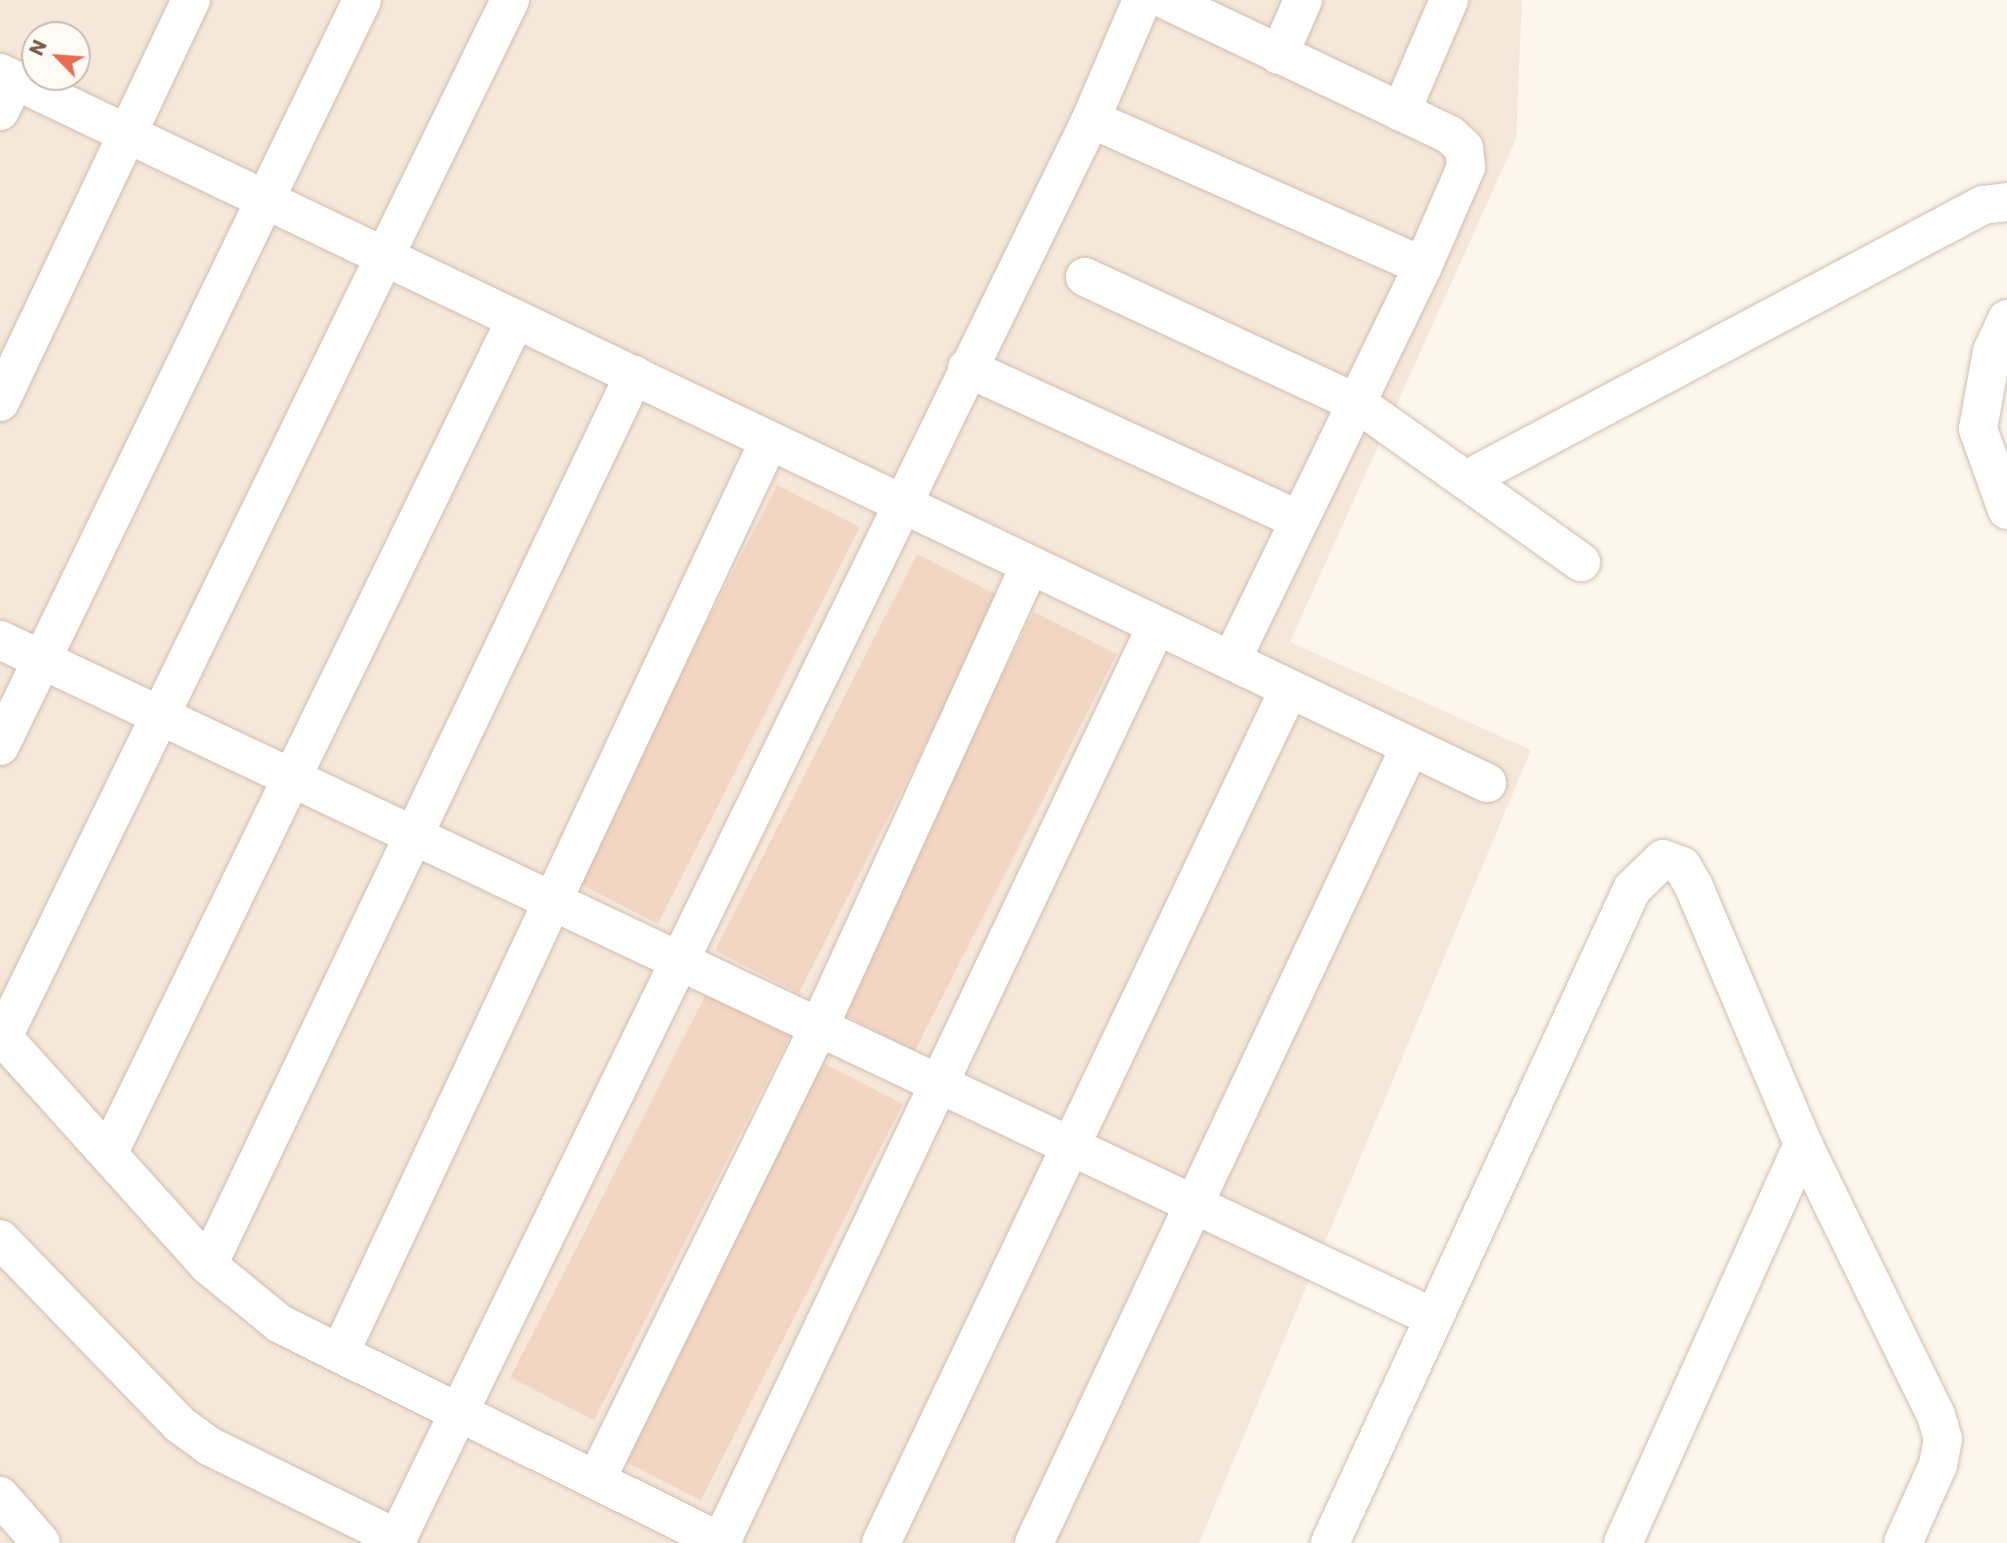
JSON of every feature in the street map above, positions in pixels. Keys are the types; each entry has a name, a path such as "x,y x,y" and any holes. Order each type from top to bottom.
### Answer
{"street":[{"path":"0,746 362,0"},
{"path":"510,0 1,1039 208,1265 281,1324 722,1542 1157,625"},
{"path":"0,1239 179,1424 209,1446 396,1541 1090,119 1142,0"},
{"path":"1166,0 1450,135 1464,148 1466,167 1423,266 1231,661"},
{"path":"1279,55 1303,0"},
{"path":"1401,112 1449,0"},
{"path":"0,402 128,134 183,3"},
{"path":"5,88 128,134 1487,783"},
{"path":"1090,119 1423,266"},
{"path":"1466,480 1983,205 2007,202"},
{"path":"1085,277 1357,403 1581,562"},
{"path":"108,1154 516,319"},
{"path":"2007,319 1992,351 1979,429 2007,510"},
{"path":"967,368 1299,520"},
{"path":"208,1265 634,376"},
{"path":"340,1353 769,440"},
{"path":"596,1480 819,1027 1030,565"},
{"path":"0,640 1434,1318"},
{"path":"880,1543 1074,1147 1289,689"},
{"path":"1034,1543 1410,747"},
{"path":"1330,1543 1632,889 1663,859 1682,866 1694,887 1803,1144 1936,1415 1943,1439 1938,1465 1903,1543"},
{"path":"1623,1543 1803,1144"},
{"path":"0,1496 41,1543"}],"shaded area":[{"path":"0,0 1522,0 1516,139 1290,642 1531,750 1199,1543 0,1543"}],"building":[{"path":"777,485 860,527 658,924 575,881"},
{"path":"917,554 1001,597 799,993 715,950"},
{"path":"1034,612 1117,654 915,1051 832,1008"},
{"path":"712,982 796,1025 594,1420 510,1378"},
{"path":"821,1062 903,1104 701,1500 619,1458"}]}
